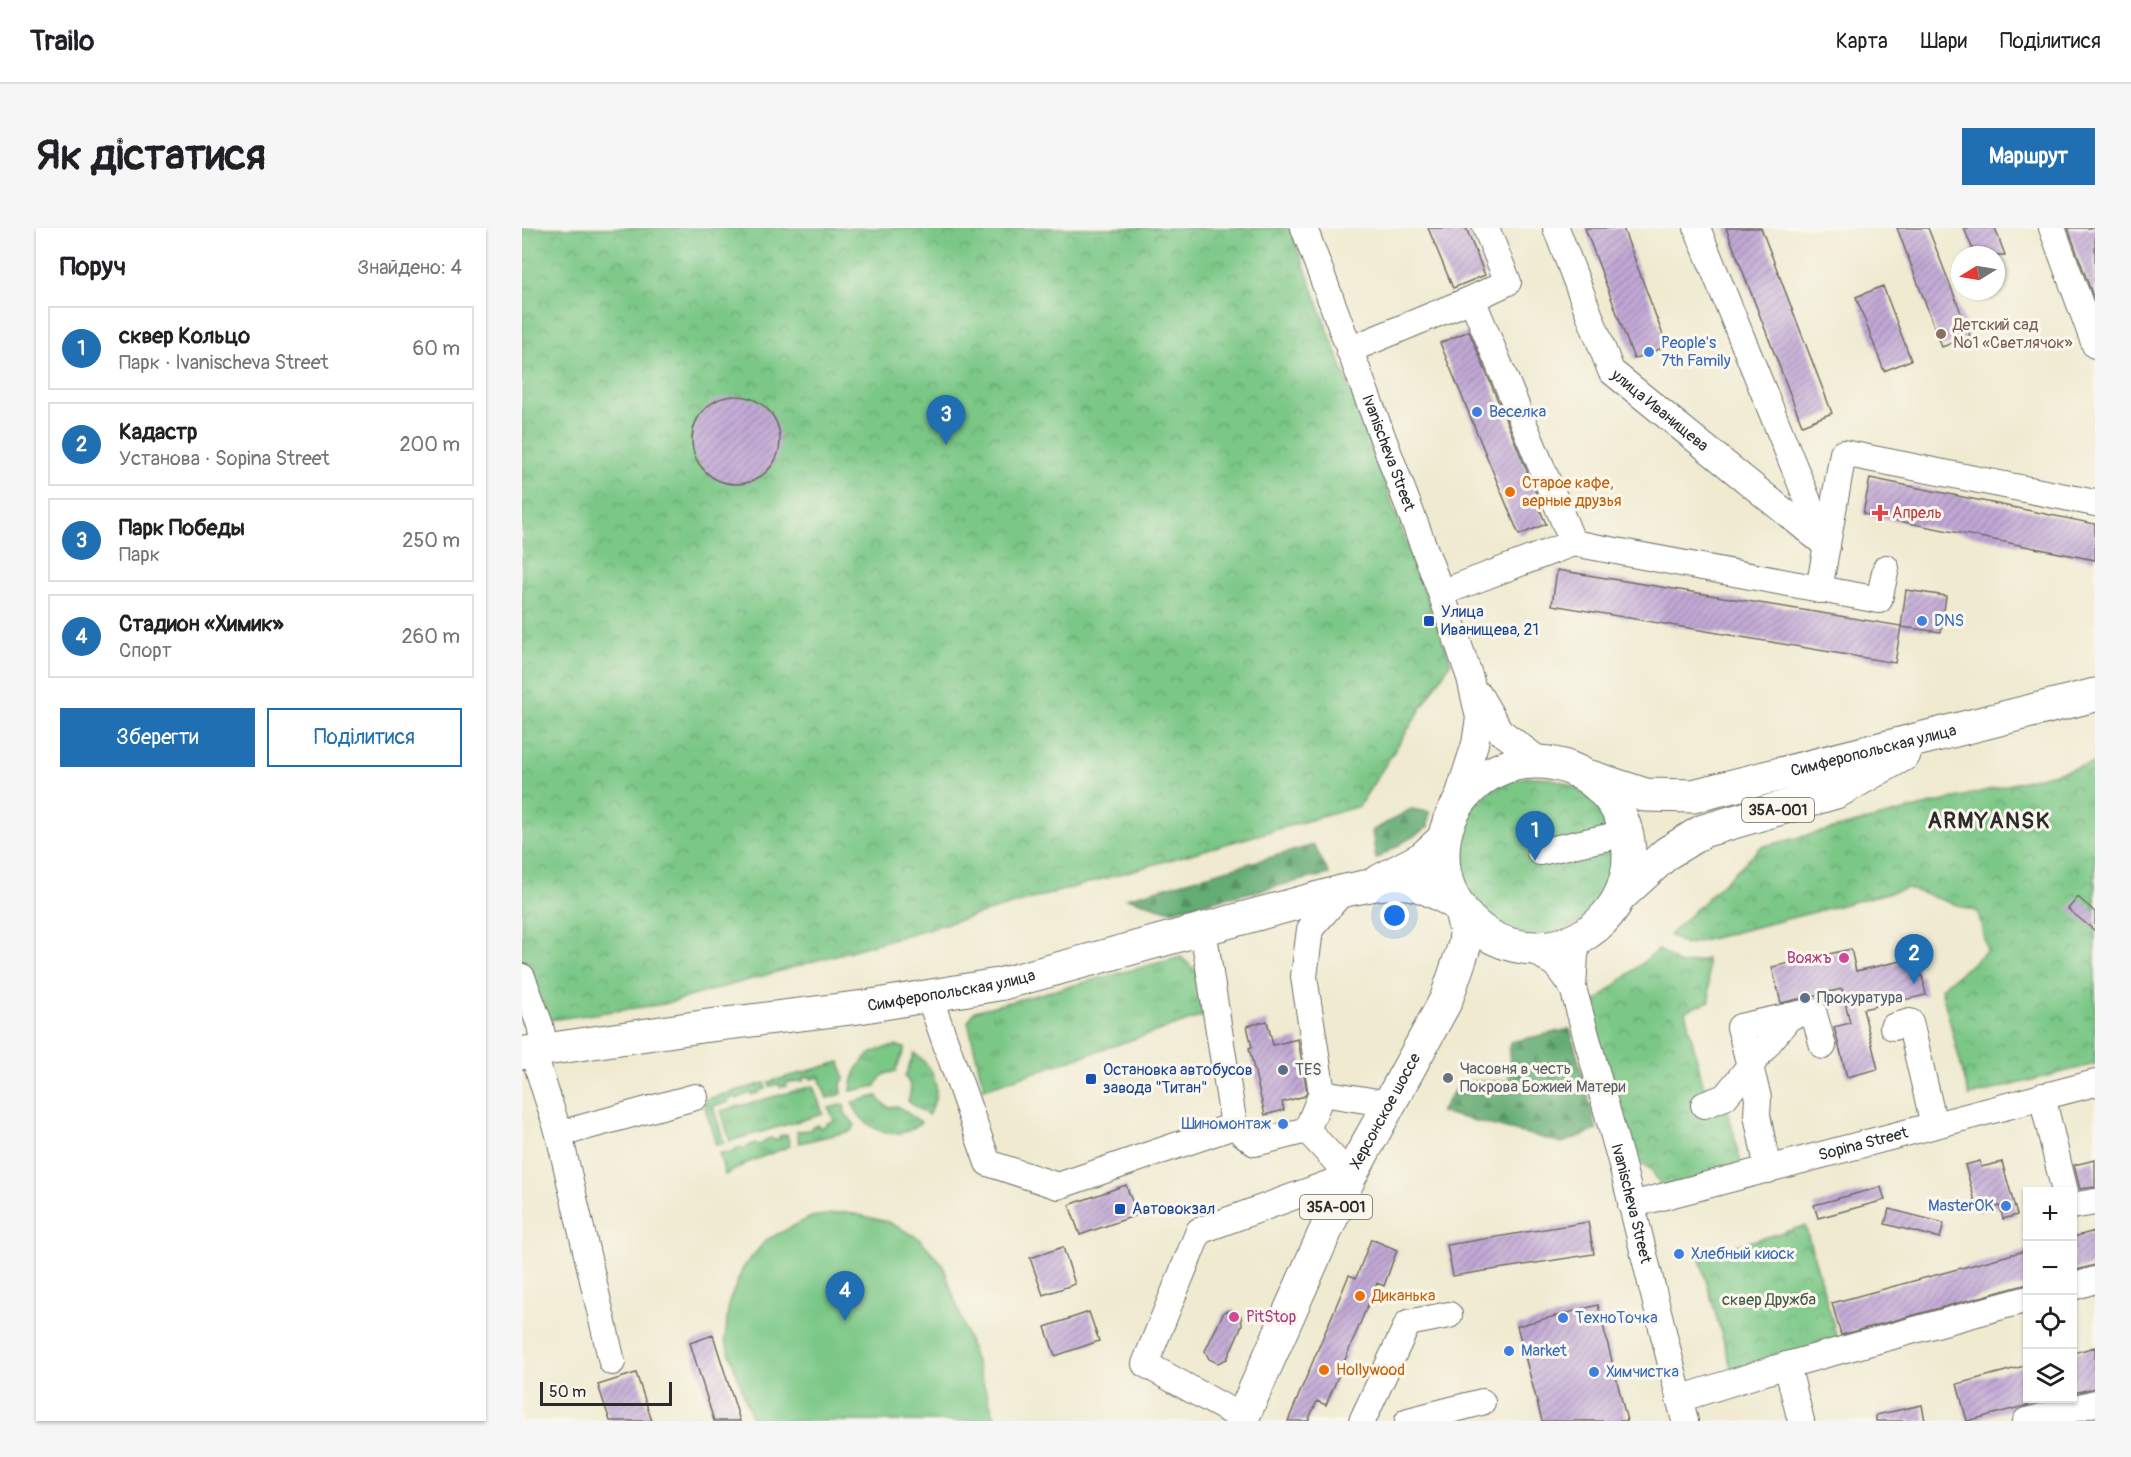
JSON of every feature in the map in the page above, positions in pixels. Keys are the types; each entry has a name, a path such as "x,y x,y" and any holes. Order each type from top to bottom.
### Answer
{"highway":[{"name":"35А-001","path":"1943,734 2095,694"},
{"name":"Симферопольская улица","path":"1588,777 1646,795 1693,796 1745,784 1820,762 1943,734"},
{"name":"Симферопольская улица","path":"1620,896 1667,853 1703,831 1836,792 1943,734"},
{"name":"35А-001","path":"1540,761 1557,763 1573,768 1588,777 1606,792 1619,811 1627,833 1629,855 1627,876 1620,896 1606,916 1587,933 1570,942 1550,947 1526,948 1488,935 1473,924 1459,907 1447,883 1443,861 1449,824 1469,789 1490,773 1514,763 1540,761"},
{"name":"Херсонское шоссе","path":"1242,1419 1350,1176 1446,1000 1465,944 1466,932 1459,907"},
{"name":"Херсонское шоссе","path":"1446,1000 1467,976 1486,961 1526,948"}],"main road":[{"name":"Симферопольская улица","path":"1358,888 1422,858 1449,824"},
{"name":"Симферопольская улица","path":"533,1052 705,1026 862,1007 1001,984 1358,888 1400,883 1421,886 1459,907"}],"street":[{"name":"Ivanischeva Street","path":"1304,228 1441,593 1470,678 1479,718 1475,744 1449,824"},
{"path":"1349,350 1508,282 1486,228"},
{"name":"улица Иванищева","path":"1556,228 1611,372 1827,546"},
{"path":"1697,228 1827,546"},
{"path":"2052,228 2095,345"},
{"path":"1472,299 1573,543"},
{"path":"1819,590 1843,453 2095,503"},
{"path":"1441,593 1573,543 1879,600 1886,568"},
{"name":"Ivanischeva Street","path":"1470,678 1500,731 1540,761"},
{"path":"1540,852 1627,833"},
{"path":"1306,1131 1322,1093 1304,977 1310,929 1358,888"},
{"path":"1203,929 1234,1126 1255,1143 1306,1131"},
{"name":"Ivanischeva Street","path":"1587,933 1578,943 1573,988 1631,1205 1682,1410"},
{"name":"Ivanischeva Street","path":"1526,948 1556,964 1573,988"},
{"path":"522,977 540,1025 533,1052 559,1134 612,1362"},
{"path":"929,996 988,1163 1058,1186 1234,1126"},
{"path":"1768,1170 1757,1115 1758,1098 1740,1028 1813,1011 1822,1046"},
{"path":"1893,1027 1910,1022 1934,1125"},
{"path":"1704,1105 1725,1097 1750,1066"},
{"name":"Sopina Street","path":"1631,1205 2095,1083"},
{"path":"1322,1093 1390,1104"},
{"path":"2042,1096 2064,1187"},
{"path":"559,1134 695,1097"},
{"path":"1242,1419 1145,1364 1199,1231 1350,1176 1306,1131"},
{"path":"2077,1205 2095,1202"},
{"path":"2077,1286 2095,1280"},
{"path":"1682,1410 1787,1365 2023,1300"},
{"path":"1362,1421 1408,1323 1449,1315"},
{"path":"1787,1365 1801,1421"},
{"path":"1408,1421 1482,1402"},
{"path":"2026,1421 2095,1403"}],"green space":[{"path":"522,228 1290,228 1451,662 1359,806 664,1004 522,1024"},
{"path":"2095,763 2095,1064 1969,1096 1941,988 1987,951 1978,912 1907,888 1686,945 1669,935 1761,847"},
{"path":"1535,777 1550,778 1565,783 1579,790 1591,800 1601,812 1608,826 1613,841 1613,871 1608,886 1601,900 1591,912 1579,922 1565,929 1550,934 1535,935 1520,934 1505,929 1491,922 1479,912 1469,900 1462,886 1457,871 1456,856 1457,841 1462,826 1469,812 1479,800 1491,790 1505,783 1520,778"},
{"path":"1411,809 1429,812 1428,827 1376,859 1372,831"},
{"path":"1314,845 1329,874 1171,911 1127,898"},
{"path":"1659,949 1680,965 1707,959 1710,1001 1685,1011 1704,1088 1721,1083 1742,1167 1662,1187 1651,1169 1627,1155 1588,1008"},
{"path":"1181,957 1199,974 1209,1014 984,1089 968,1022 975,1011"},
{"path":"1570,1029 1597,1130 1562,1143 1440,1112 1460,1082 1509,1081 1510,1042"},
{"path":"886,1047 905,1048 895,1072 883,1075 876,1086 851,1091 855,1073 870,1054"},
{"path":"914,1053 928,1066 935,1081 935,1098 928,1115 908,1101 911,1088 905,1077"},
{"path":"840,1062 844,1078 841,1084 842,1094 827,1098 819,1077 811,1079 810,1076 803,1078 803,1081 787,1082 786,1086 780,1087 779,1084 770,1086 769,1082"},
{"path":"765,1083 766,1089 758,1091 759,1093 728,1099 728,1103 713,1106 724,1143 716,1145 703,1100"},
{"path":"813,1086 823,1114 730,1141 721,1111"},
{"path":"878,1096 880,1101 888,1107 897,1106 921,1122 902,1133 882,1131 872,1127 857,1112 852,1102"},
{"path":"844,1104 845,1113 855,1125 851,1131 799,1143 797,1131 811,1130 811,1127 818,1125 820,1128 834,1121 829,1108"},
{"path":"787,1134 790,1146 749,1162 725,1175 719,1153 734,1152 735,1149 741,1147 743,1149 755,1143 757,1145 764,1143 765,1140 771,1138 780,1139 779,1136"},
{"path":"846,1212 888,1222 919,1238 943,1265 996,1421 753,1421 725,1340 729,1302 743,1268 766,1240 811,1217"},
{"name":"сквер Дружба","path":"1805,1226 1839,1344 1733,1374 1699,1256"}],"building":[{"path":"1428,228 1466,228 1485,275 1453,288"},
{"path":"1585,228 1623,228 1667,346 1634,359"},
{"path":"1726,228 1761,228 1832,413 1802,425"},
{"path":"1897,228 1928,228 1951,287 1951,300 1956,300 1970,336 1942,347"},
{"path":"1964,228 1995,228 2002,246 1971,246"},
{"path":"2068,228 2095,228 2095,302"},
{"path":"1883,286 1911,360 1884,371 1856,297"},
{"path":"1469,331 1537,495 1534,496 1546,524 1519,535 1440,343"},
{"path":"736,396 761,403 773,415 780,440 773,465 761,477 736,484 711,477 699,465 692,440 699,415 711,403"},
{"path":"1870,478 2095,524 2095,560 1863,514"},
{"path":"1557,570 1901,626 1895,663 1552,605"},
{"path":"1906,590 1946,596 1941,632 1901,627"},
{"path":"2078,897 2095,912 2095,931 2068,909"},
{"path":"1851,949 1856,971 1915,958 1919,976 1922,975 1926,995 1863,1009 1878,1069 1847,1077 1834,1027 1850,1023 1842,989 1781,1003 1772,967"},
{"name":"TES","path":"1267,1021 1273,1045 1298,1039 1307,1091 1305,1096 1282,1102 1284,1110 1265,1115 1249,1048 1252,1047 1247,1026"},
{"path":"2095,1160 2095,1187 2080,1189 2074,1165"},
{"path":"1980,1161 1981,1167 2002,1162 2017,1215 2003,1219 2000,1206 1978,1212 1965,1165"},
{"path":"1126,1185 1137,1215 1080,1235 1069,1205"},
{"path":"1881,1187 1885,1200 1818,1218 1814,1205"},
{"path":"1889,1209 1944,1223 1940,1238 1885,1224"},
{"path":"1588,1222 1594,1254 1453,1276 1447,1245"},
{"path":"2095,1231 2095,1265 2077,1270 2077,1236"},
{"path":"1371,1239 1397,1250 1384,1286 1377,1283 1326,1405 1317,1401 1308,1421 1288,1421 1349,1275 1356,1278"},
{"path":"1063,1247 1075,1284 1043,1295 1030,1258"},
{"path":"2023,1251 2023,1285 1841,1335 1832,1303"},
{"path":"1598,1305 1627,1421 1542,1421 1517,1326"},
{"path":"1232,1310 1241,1316 1242,1325 1227,1359 1218,1363 1209,1359 1205,1351 1224,1312"},
{"path":"1089,1312 1099,1341 1055,1356 1045,1327"},
{"path":"713,1335 740,1421 714,1421 690,1343"},
{"path":"2095,1347 2095,1388 2077,1392 2077,1352"},
{"path":"2023,1366 2023,1403 2028,1403 2028,1405 1967,1421 1957,1384"},
{"path":"636,1373 652,1421 610,1421 598,1385"},
{"path":"1922,1405 1925,1421 1876,1421 1876,1415"}],"place":[{"name":"Детский сад №1 «Светлячок»","path":"1941,334"},
{"name":"People's 7th Family","path":"1649,352"},
{"name":"Веселка","path":"1477,412"},
{"name":"Парк Победы","path":"946,445"},
{"name":"Старое кафе, верные друзья","path":"1510,492"},
{"name":"Апрель","path":"1880,513"},
{"name":"Улица Иванищева, 21","path":"1429,621"},
{"name":"DNS","path":"1922,621"},
{"name":"сквер Кольцо","path":"1535,861"},
{"name":"Вояжъ","path":"1844,958"},
{"name":"Кадастр","path":"1914,984"},
{"name":"Прокуратура","path":"1805,998"},
{"name":"TES","path":"1283,1070"},
{"name":"Часовня в честь Покрова Божией Матери","path":"1448,1078"},
{"name":"Остановка автобусов завода \"Титан\"","path":"1091,1079"},
{"name":"Шиномонтаж","path":"1283,1124"},
{"name":"MasterOK","path":"2006,1206"},
{"name":"Автовокзал","path":"1120,1209"},
{"name":"Хлебный киоск","path":"1679,1254"},
{"name":"Диканька","path":"1360,1296"},
{"name":"PitStop","path":"1234,1317"},
{"name":"ТехноТочка","path":"1563,1318"},
{"name":"Стадион «Химик»","path":"845,1321"},
{"name":"Market","path":"1509,1351"},
{"name":"Hollywood","path":"1324,1370"},
{"name":"Химчистка","path":"1594,1372"}],"district":[{"name":"ARMYANSK","path":"1989,821"}]}
